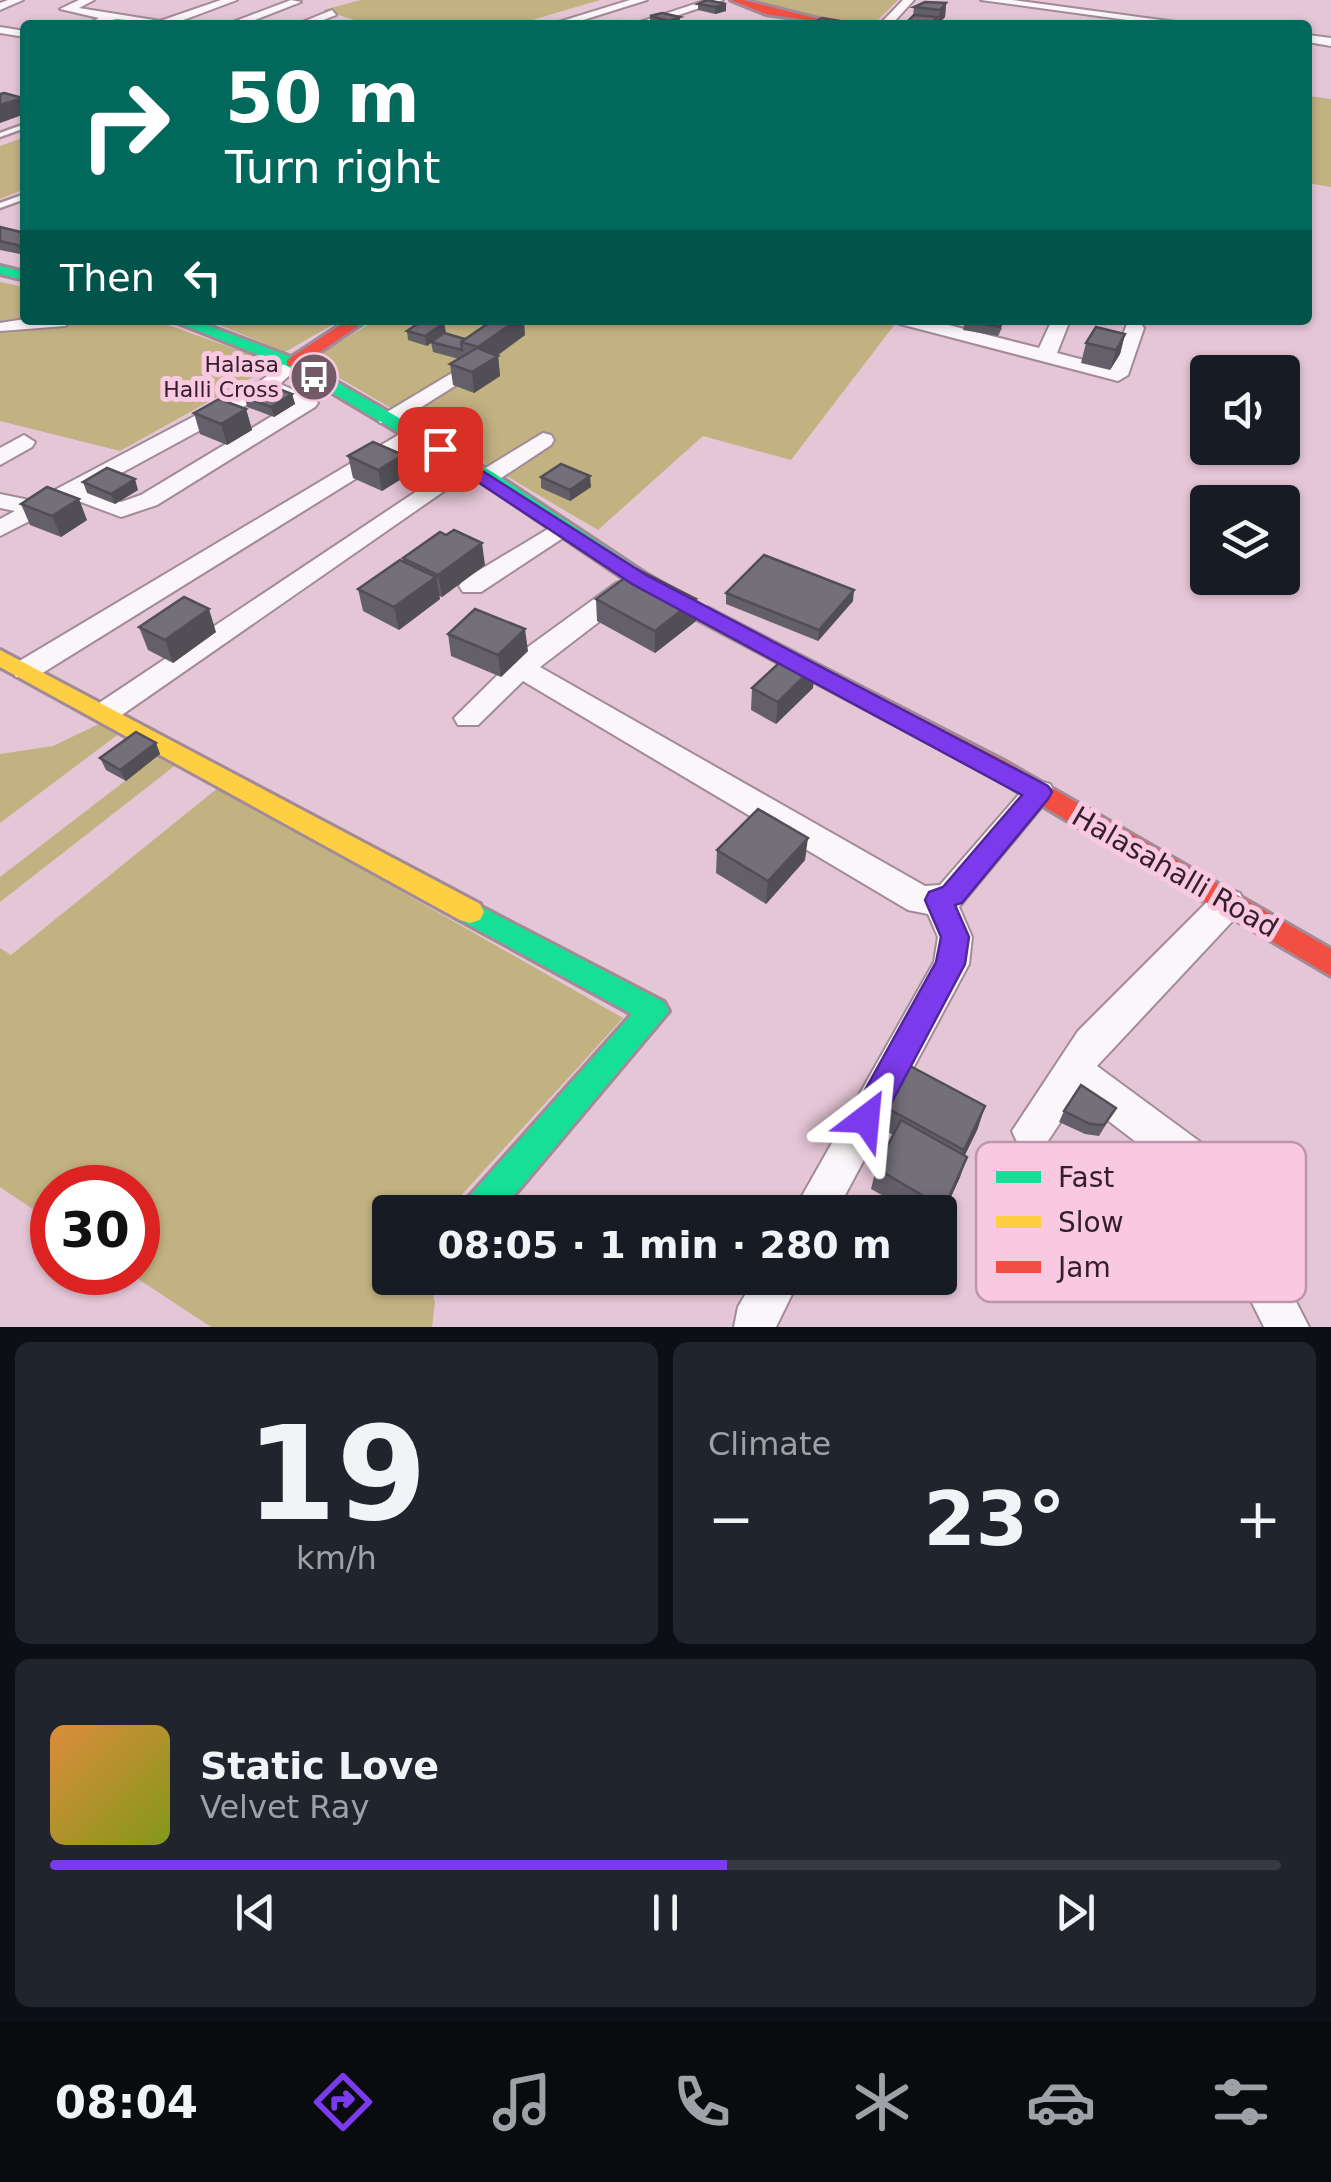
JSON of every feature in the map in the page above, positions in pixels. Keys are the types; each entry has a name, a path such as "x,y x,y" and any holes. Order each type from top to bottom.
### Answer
{"main road":[{"path":"735,0 812,20"},
{"name":"Halasahalli Road","path":"192,325 293,363 415,432 639,579 1039,792 1331,964"},
{"path":"293,363 351,325"},
{"path":"0,657 654,1011 493,1195"}],"street":[{"path":"0,7 18,0"},
{"path":"90,0 66,9 138,20"},
{"path":"133,19 192,0"},
{"path":"174,20 232,0"},
{"path":"572,20 642,0"},
{"path":"652,20 718,0"},
{"path":"890,20 909,0"},
{"path":"986,0 1151,20"},
{"path":"245,20 296,2"},
{"path":"314,20 332,13"},
{"path":"104,20 113,17"},
{"path":"6,327 23,325"},
{"path":"925,325 1118,374 1134,328"},
{"path":"1045,358 1059,325"},
{"path":"0,529 266,386 293,363"},
{"path":"388,418 462,373"},
{"path":"72,490 121,510 150,500 308,404 266,386"},
{"path":"26,670 415,432"},
{"path":"106,712 476,472 543,440"},
{"path":"0,458 24,442"},
{"path":"0,501 36,509"},
{"path":"472,586 562,527"},
{"path":"468,718 531,658 639,579"},
{"path":"526,666 530,673 920,900 952,895 1039,792"},
{"path":"823,1195 950,964 955,937 939,900"},
{"path":"1032,1130 1123,1007 1228,903"},
{"path":"1073,1071 1168,1142"},
{"path":"754,1322 769,1295"},
{"path":"1274,1302 1287,1327"}],"shaded area":[{"path":"361,0 600,0 532,20 354,20 323,10"},
{"path":"898,0 878,20 826,20 747,3"},
{"path":"1312,97 1331,99 1331,187 1312,184"},
{"path":"20,139 20,191 0,199 0,146"},
{"path":"0,282 20,286 20,325 168,325 264,359 271,367 120,451 0,421"},
{"path":"219,325 332,325 285,352"},
{"path":"368,325 894,325 791,460 703,436 598,530 309,360"},
{"path":"103,722 120,733 0,823 0,754 53,746"},
{"path":"160,754 177,764 0,902 0,877"},
{"path":"219,787 623,1018 462,1195 372,1195 372,1295 433,1295 432,1327 211,1327 160,1293 160,1165 30,1165 30,1207 0,1187 0,948 11,955"}],"building":[{"path":"707,0 726,4 698,4"},
{"path":"925,2 946,3 940,10 914,7"},
{"path":"662,13 680,17 665,20 650,16"},
{"path":"914,15 937,17 934,20 909,20"},
{"path":"4,93 20,99 0,105 0,94"},
{"path":"0,227 20,232 20,246 0,241"},
{"path":"416,325 441,325 425,336 407,331"},
{"path":"486,325 510,325 478,347 461,342"},
{"path":"1096,327 1125,334 1116,350 1086,343"},
{"path":"444,333 465,339 461,342 462,350 431,342"},
{"path":"477,348 498,356 472,372 450,364"},
{"path":"266,384 292,394 271,407 245,397"},
{"path":"219,399 246,409 221,424 194,413"},
{"path":"373,442 403,455 378,470 348,456"},
{"path":"561,464 590,476 570,490 541,477"},
{"path":"107,468 135,479 111,494 83,482"},
{"path":"47,487 79,499 52,516 21,504"},
{"path":"454,530 482,543 438,575 403,558 440,532 446,535"},
{"path":"764,555 854,590 819,630 726,593"},
{"path":"400,560 436,577 394,607 358,589"},
{"path":"637,569 696,599 655,631 596,599"},
{"path":"184,597 209,609 165,640 139,627"},
{"path":"475,609 525,629 498,655 448,634"},
{"path":"790,653 816,665 778,702 752,688"},
{"path":"136,732 156,743 120,770 100,758"},
{"path":"758,809 808,838 768,881 717,850"},
{"path":"899,1060 985,1106 964,1150 876,1102"},
{"path":"1081,1085 1116,1108 1104,1125 1090,1124 1064,1111"},
{"path":"901,1120 967,1157 950,1195 922,1195 876,1168"}],"traffic: fast":[{"path":"0,270 20,275"},
{"path":"192,325 293,363 487,477 639,579 707,615"},
{"path":"470,912 654,1011 493,1195"}],"traffic: slow":[{"path":"0,657 470,912"}],"traffic: jam":[{"path":"735,0 812,20"},
{"path":"293,363 351,325"},
{"path":"707,615 999,769 1331,964"}],"place":[{"name":"Halasa Halli Cross","path":"314,377"}],"route":[{"path":"440,449 639,579 1039,792 952,895 939,900 955,937 950,964 866,1119"}]}
